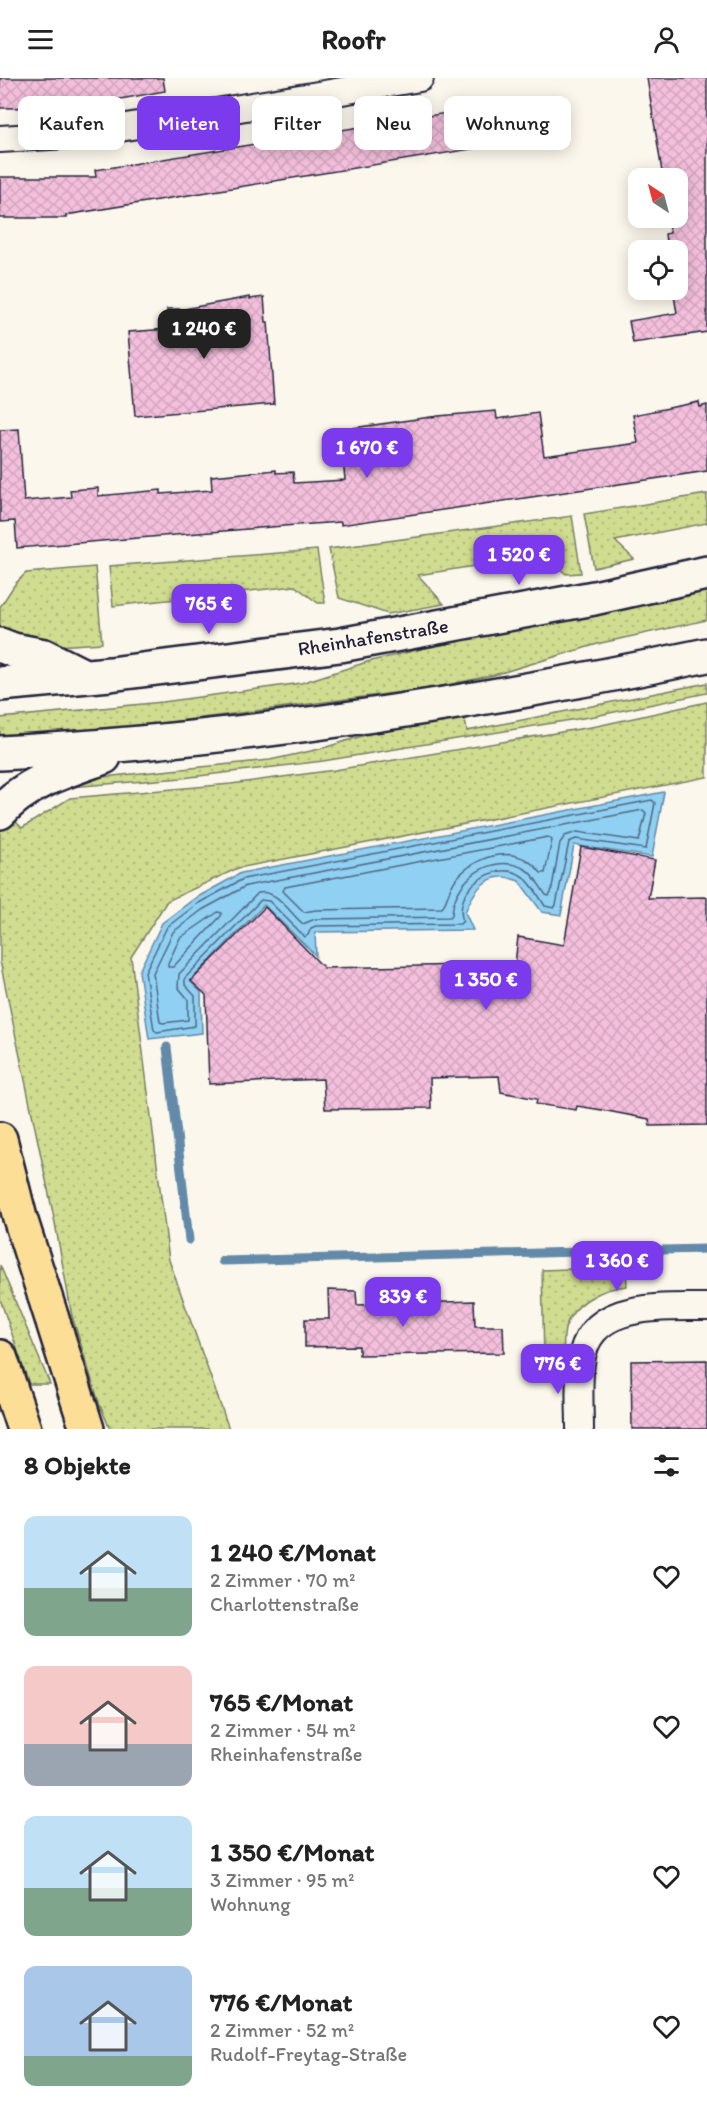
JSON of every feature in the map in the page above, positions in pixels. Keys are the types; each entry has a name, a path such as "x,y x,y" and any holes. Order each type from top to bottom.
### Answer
{"highway":[{"path":"0,1139 27,1240 87,1429"},
{"path":"0,1356 24,1429"}],"main road":[{"name":"Rheinhafenstraße","path":"0,684 340,645 594,598 707,573"},
{"path":"0,645 13,651 44,656 84,676"},
{"path":"0,753 101,748 333,722 506,694 707,655"},
{"path":"0,812 27,790 62,772 142,743"}],"street":[{"path":"0,139 84,134 420,78"},
{"path":"580,1429 581,1362 585,1347 594,1330 610,1318 626,1312 648,1308 707,1307"}],"green space":[{"path":"707,494 707,523 615,541 634,559 594,568 584,514"},
{"path":"572,516 581,573 566,574 544,555 418,575 444,604 388,614 339,598 329,549"},
{"path":"317,550 325,603 318,603 295,586 113,606 109,566"},
{"path":"95,567 102,643 42,647 0,635 0,607 15,584 26,573"},
{"path":"707,590 707,620 601,643 494,675 433,688 109,730 0,735 0,718 163,702 301,683 367,662 421,649"},
{"path":"707,683 707,693 595,716 323,761 182,778 69,787 29,806 38,795 93,778 270,760 320,749 388,728 464,714 467,731"},
{"path":"707,702 707,777 238,868 167,901 131,957 169,1260 229,1429 110,1429 99,1403 72,1316 55,1223 0,961 0,830 9,815 22,828 70,798 231,784 335,770 597,726"},
{"path":"0,1265 50,1384 29,1384 0,1299"},
{"path":"626,1267 627,1286 617,1287 589,1298 574,1312 565,1329 563,1358 544,1357 542,1270"}],"water":[{"path":"664,792 652,857 574,845 561,915 542,912 519,881 505,877 494,878 478,889 465,912 473,930 315,932 316,956 264,905 190,981 201,992 202,1033 149,1039 139,971 162,923 194,899 241,873"}],"building":[{"path":"0,78 163,78 165,91 125,98 125,96 18,96 18,108 0,108"},
{"path":"647,78 707,78 707,332 633,343 629,321 677,313 675,300 688,300 688,240 666,240 665,234 670,233 669,228 688,228 688,168 661,168"},
{"path":"444,113 444,150 465,150 66,215 66,218 0,218 0,177 96,177 95,170 218,150 240,150 240,146 252,145 252,150 342,150 342,130 354,128 354,150 432,150 432,115"},
{"path":"250,297 250,299 264,297 274,404 135,416 128,332 168,329 167,309 184,309"},
{"path":"699,402 700,407 707,405 707,471 341,525 341,522 283,526 17,548 15,521 0,522 0,430 19,429 24,501 71,497 70,490 98,488 98,496 161,490 161,494 212,490 211,476 276,470 276,473 293,472 294,483 345,480 343,458 356,456 353,428 438,416 496,411 497,419 538,413 544,456 638,443 633,415"},
{"path":"581,847 655,860 648,898 707,897 707,1125 650,1126 649,1119 577,1106 576,1110 536,1104 537,1099 501,1092 499,1076 430,1078 431,1108 325,1109 323,1079 209,1084 206,995 191,981 265,907 324,968 515,964 518,937 564,945"},
{"path":"328,1290 356,1291 357,1305 474,1301 475,1326 503,1326 504,1353 359,1355 359,1346 305,1347 305,1319 329,1319"},
{"path":"707,1360 707,1429 632,1429 631,1361"}],"waterway":[{"path":"167,1047 189,1240"},
{"path":"661,1250 707,1249"},
{"path":"222,1261 618,1251"}]}
